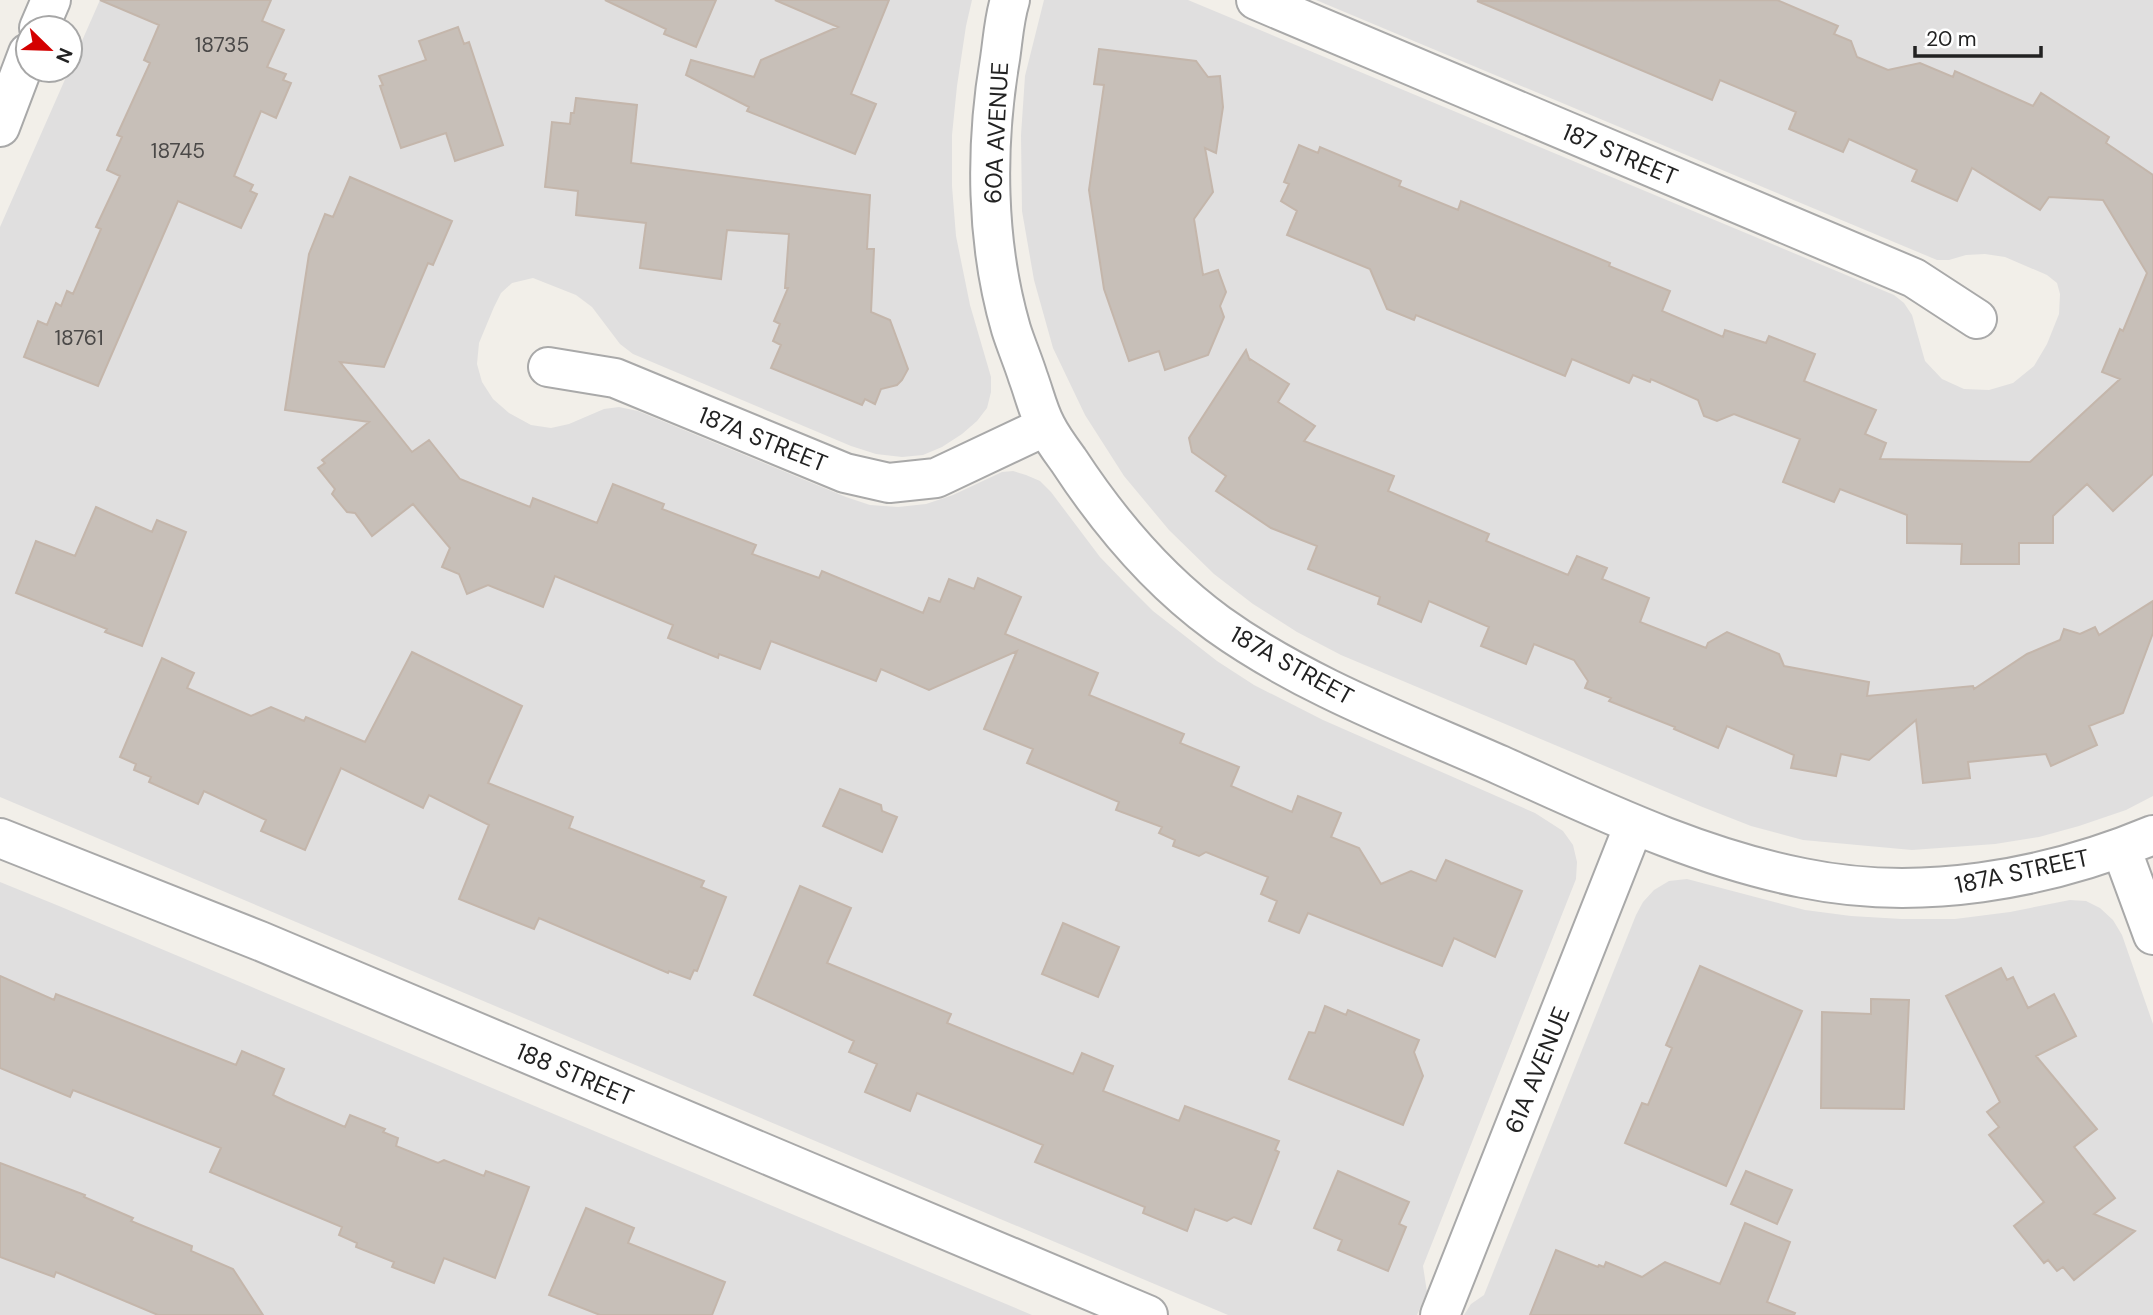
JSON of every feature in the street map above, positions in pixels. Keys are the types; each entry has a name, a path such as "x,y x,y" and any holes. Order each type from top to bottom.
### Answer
{"street":[{"name":"60A AVENUE","path":"1010,0 993,95 990,159 992,223 1011,327 1046,426"},
{"name":"187 STREET","path":"1256,0 1914,278 1977,319"},
{"path":"0,127 16,84"},
{"name":"187A STREET","path":"548,367 615,378 845,473 889,483 936,478 1046,426 1084,484 1127,538 1171,584 1216,622 1262,654 1381,712 1634,825 1731,860 1804,879 1869,887 1939,888 2014,877 2137,842"},
{"name":"61A AVENUE","path":"1440,1315 1634,825"},
{"name":"188 STREET","path":"0,838 260,941 1148,1315"},
{"path":"2137,842 2153,935"}],"shaded area":[{"path":"100,0 972,0 957,86 952,135 952,186 956,236 970,305 991,377 991,392 987,408 962,434 923,455 902,457 876,454 851,446 633,354 620,344 592,307 576,295 533,278 512,283 501,293 494,307 479,343 477,364 482,382 493,399 509,413 531,425 551,428 569,424 604,409 619,407 638,411 870,505 898,507 926,504 953,495 1002,472 1013,471 1026,475 1040,481 1051,492 1100,557 1153,611 1217,661 1254,685 1323,720 1535,813 1563,831 1573,845 1577,862 1576,879 1423,1266 1427,1292 1417,1315 1228,1315 0,797 0,227 63,84 84,84 84,36"},
{"path":"1044,0 1188,0 1894,295 1912,315 1925,361 1942,379 1964,389 1989,390 2013,383 2034,366 2047,344 2059,314 2060,294 2057,283 2047,275 2005,257 1985,254 1937,260 1316,0 2153,0 2153,796 2126,810 2079,826 2039,837 1995,844 1912,850 1803,840 1751,826 1700,806 1341,655 1297,632 1253,604 1214,574 1169,530 1124,476 1085,415 1053,348 1034,280 1022,211 1021,135 1025,76"},
{"path":"1687,879 1805,910 1851,916 1955,919 2070,900 2086,901 2100,908 2113,920 2122,935 2153,1024 2153,1315 1464,1315 1471,1304 1484,1295 1636,915 1654,890 1669,881"},
{"path":"0,882 59,906 1032,1315 0,1315"}],"building":[{"path":"100,0 271,0 262,21 284,30 267,67 286,74 283,80 291,83 276,118 261,111 234,176 253,185 250,191 257,194 241,228 178,201 98,386 24,357 38,321 47,325 56,303 61,306 67,291 73,294 101,229 96,227 120,176 107,170 122,137 117,135 150,63 144,60 159,25"},
{"path":"605,0 716,0 696,47 664,34 666,29"},
{"path":"775,0 889,0 851,94 876,104 855,154 747,111 749,107 686,75 691,60 754,77 761,60 838,27"},
{"path":"1777,0 1838,26 1834,34 1851,41 1857,57 1888,70 1920,63 1953,77 1955,71 2033,106 2041,93 2109,137 2106,143 2153,175 2153,474 2113,511 2087,484 2053,516 2053,543 2019,543 2019,564 1961,564 1962,544 1907,543 1907,515 1840,489 1834,502 1783,482 1800,439 1734,414 1717,421 1704,416 1698,400 1651,379 1650,382 1633,375 1629,383 1572,359 1565,376 1416,315 1414,320 1387,309 1370,269 1287,235 1297,211 1281,201 1289,184 1284,182 1299,145 1318,153 1320,147 1401,181 1399,186 1458,210 1461,201 1670,291 1662,311 1723,337 1725,330 1766,343 1769,336 1815,354 1804,381 1876,410 1865,434 1886,443 1880,459 2030,462 2120,379 2102,372 2120,329 2123,331 2147,273 2103,200 2049,197 2040,210 1972,168 1957,201 1912,181 1917,170 1849,139 1843,152 1789,129 1796,112 1720,80 1712,100 1477,1"},
{"path":"458,27 464,44 469,42 503,145 455,161 446,133 401,148 379,76 426,60 419,41"},
{"path":"1099,49 1196,61 1208,77 1220,76 1223,107 1216,153 1205,148 1213,192 1194,219 1203,275 1218,270 1226,292 1220,306 1224,317 1208,355 1165,370 1159,351 1129,361 1104,289 1089,190 1104,85 1094,84"},
{"path":"576,98 637,105 631,163 870,195 867,249 874,249 871,312 890,320 908,369 902,380 897,385 881,389 875,404 865,399 862,405 771,368 781,345 773,341 780,324 774,321 788,288 785,288 789,234 727,230 721,279 640,268 646,223 576,215 578,191 545,187 552,122 570,124"},
{"path":"350,177 452,221 433,265 428,263 384,367 340,362 412,452 429,440 460,479 530,507 533,498 597,523 613,484 664,504 662,509 756,545 752,554 819,578 822,571 923,613 929,598 940,602 949,579 974,589 978,578 1021,597 1005,634 1098,673 1089,695 1184,734 1180,743 1239,767 1231,786 1292,812 1298,796 1341,813 1331,837 1359,848 1381,884 1411,871 1436,881 1446,860 1522,891 1495,957 1454,938 1442,966 1308,913 1299,933 1269,921 1277,901 1261,894 1268,877 1206,852 1199,856 1173,846 1175,840 1159,833 1162,827 1116,810 1119,802 1027,763 1033,749 984,729 1017,651 929,690 881,669 876,681 771,641 760,669 719,654 718,658 668,638 673,625 555,576 543,607 488,585 467,594 459,574 442,567 450,548 413,504 372,536 355,513 347,512 332,494 335,489 318,468 325,463 322,460 369,422 285,410 309,254 325,214 333,217"},
{"path":"1246,350 1250,361 1289,384 1278,402 1315,426 1304,441 1394,476 1388,491 1489,534 1486,541 1568,575 1577,556 1607,568 1602,579 1649,598 1640,622 1706,648 1708,643 1727,632 1779,654 1784,666 1869,682 1867,696 1973,686 1974,689 2027,654 2060,640 2064,629 2080,634 2095,627 2099,635 2153,601 2153,633 2123,713 2089,726 2097,745 2051,766 2046,754 1968,762 1970,778 1923,783 1916,720 1869,760 1841,754 1836,776 1791,768 1794,755 1727,726 1718,748 1585,688 1588,681 1574,660 1534,644 1526,664 1481,646 1489,627 1429,601 1421,622 1378,604 1380,597 1308,569 1317,546 1271,528 1216,491 1226,476 1192,452 1189,438"},
{"path":"96,507 152,532 157,520 186,532 142,646 16,593 36,541 75,556"},
{"path":"412,652 522,706 488,783 573,817 569,828 704,881 701,887 726,897 697,971 694,970 690,979 669,971 668,973 539,918 534,929 459,899 489,825 429,795 423,808 341,768 305,850 261,831 266,820 204,791 198,804 149,782 151,777 134,770 136,764 120,757 162,658 194,673 187,688 251,716 271,707 304,721 306,717 365,742"},
{"path":"840,789 881,805 882,811 897,817 882,852 823,826"},
{"path":"800,886 851,908 827,963 951,1014 947,1023 1073,1074 1082,1053 1113,1066 1103,1091 1179,1121 1185,1106 1279,1141 1275,1150 1279,1152 1251,1224 1234,1217 1227,1221 1195,1209 1187,1231 1143,1213 1145,1207 1035,1162 1043,1145 917,1093 910,1111 865,1092 877,1064 849,1052 854,1041 754,995"},
{"path":"1063,923 1119,947 1098,997 1042,974"},
{"path":"1700,966 1802,1011 1726,1186 1625,1143 1642,1103 1648,1105 1672,1048 1666,1045"},
{"path":"2001,968 2007,980 2013,977 2028,1008 2054,994 2076,1036 2036,1056 2097,1129 2074,1147 2115,1198 2094,1214 2135,1231 2074,1280 2063,1267 2057,1271 2048,1260 2044,1263 2014,1226 2044,1202 1989,1135 1999,1127 1987,1112 2000,1102 1946,996"},
{"path":"0,976 54,1000 56,994 236,1065 242,1051 284,1069 273,1095 285,1101 345,1127 350,1115 385,1129 383,1132 398,1138 396,1146 438,1163 444,1160 484,1176 486,1171 529,1187 495,1278 444,1258 434,1283 392,1267 394,1262 356,1247 357,1243 339,1235 342,1227 210,1172 221,1148 73,1090 70,1097 0,1068"},
{"path":"1871,999 1909,1000 1904,1109 1821,1108 1822,1012 1871,1014"},
{"path":"1325,1006 1346,1015 1348,1010 1419,1040 1414,1052 1423,1076 1403,1125 1289,1079 1309,1032 1315,1033"},
{"path":"0,1163 85,1195 84,1197 133,1218 131,1221 192,1246 191,1251 233,1269 263,1315 158,1315 56,1272 54,1277 0,1257"},
{"path":"1338,1171 1409,1202 1399,1224 1406,1227 1388,1271 1338,1250 1342,1240 1314,1228"},
{"path":"1746,1171 1792,1190 1777,1224 1731,1204"},
{"path":"586,1208 634,1228 628,1243 725,1282 712,1315 600,1315 549,1295"},
{"path":"1745,1223 1790,1242 1767,1302 1795,1313 1794,1315 1530,1315 1556,1250 1598,1267 1604,1267 1606,1262 1642,1277 1665,1262 1720,1284"}]}
